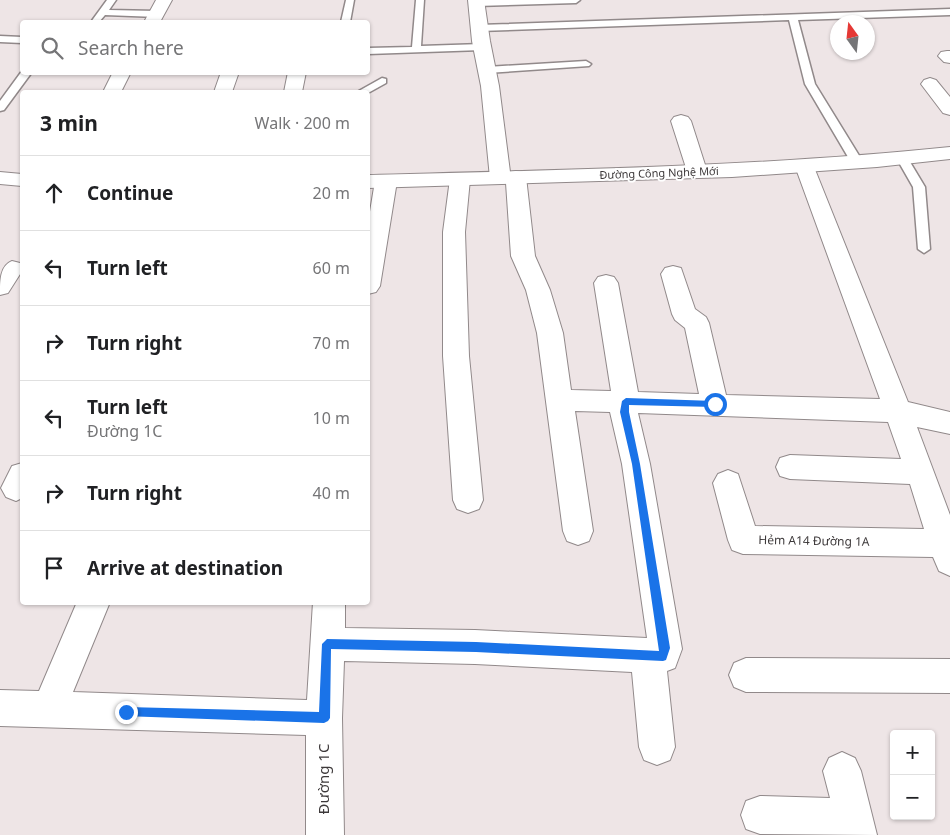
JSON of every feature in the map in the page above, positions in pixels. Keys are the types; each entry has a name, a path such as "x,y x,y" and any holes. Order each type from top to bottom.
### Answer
{"street":[{"path":"477,2 482,47 523,256 538,290 550,333 578,531"},
{"path":"113,90 120,75"},
{"path":"224,90 229,75"},
{"path":"293,90 296,75"},
{"path":"930,84 950,109"},
{"path":"681,121 697,171"},
{"name":"Đường Công Nghệ Mới","path":"377,182 805,166 903,159 950,153"},
{"path":"805,166 898,411 947,552"},
{"path":"0,178 20,180"},
{"path":"460,179 454,232 456,356 468,500"},
{"path":"370,263 377,182"},
{"path":"673,274 684,314 696,323 715,404"},
{"path":"327,644 476,647 648,657 663,656 665,648 636,464 624,412 626,401 606,283"},
{"path":"560,400 898,411 950,423"},
{"path":"790,467 920,472"},
{"name":"Hẻm A14 Đường 1A","path":"728,484 743,540 947,552"},
{"path":"49,710 93,605"},
{"name":"Đường 1C","path":"325,835 324,718 329,605"},
{"path":"648,657 657,747"},
{"path":"746,675 950,676"},
{"path":"0,708 324,718"},
{"path":"760,815 856,826 842,771"}],"lane":[{"path":"97,20 112,0"},
{"path":"345,20 350,0"},
{"path":"416,50 420,0"},
{"path":"477,2 576,0"},
{"path":"104,12 158,12"},
{"path":"480,28 950,12"},
{"path":"794,17 810,84 857,162"},
{"path":"0,39 20,40"},
{"path":"370,50 482,47"},
{"path":"487,70 586,64"},
{"path":"0,108 25,75"},
{"path":"366,90 382,81"},
{"path":"903,159 919,187 924,249"}],"route":[{"path":"126,712 324,718 327,644 476,647 648,657 663,656 665,648 636,464 624,412 626,401 715,404"}]}
